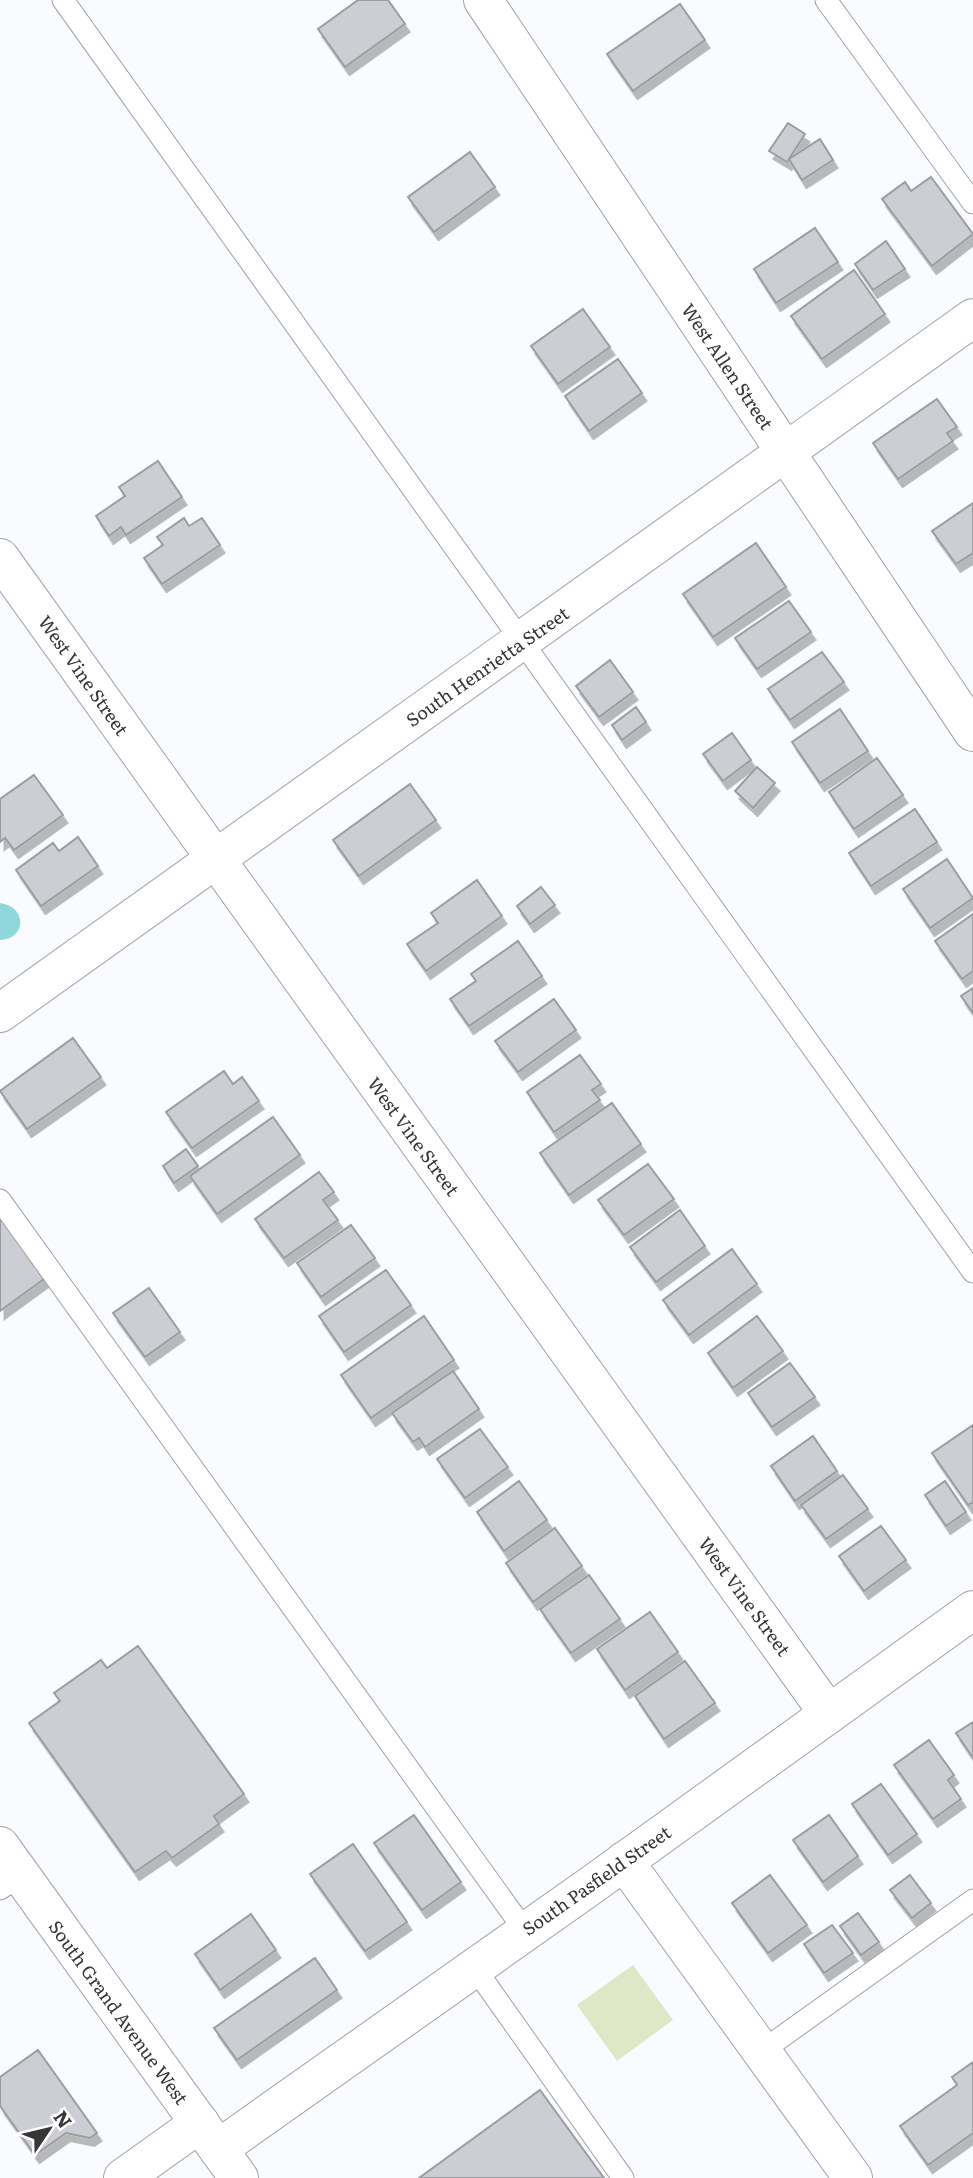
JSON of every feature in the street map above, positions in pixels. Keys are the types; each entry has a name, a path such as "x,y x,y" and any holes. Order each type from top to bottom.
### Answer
{"street":[{"name":"West Allen Street","path":"483,0 973,732"},
{"name":"South Henrietta Street","path":"0,1013 973,318"},
{"name":"West Vine Street","path":"0,558 829,1714"},
{"name":"South Pasfield Street","path":"123,2178 219,2150 973,1610"},
{"path":"624,1861 853,2178"},
{"name":"South Grand Avenue West","path":"7,1870 219,2150"}],"lane":[{"path":"63,0 973,1272"},
{"path":"826,0 973,204"},
{"path":"0,1200 525,1931"},
{"path":"762,2051 973,1900"},
{"path":"474,1968 623,2178"}],"green space":[{"path":"633,1965 673,2020 617,2061 577,2005"}],"water":[{"path":"0,903 15,910 20,922 15,934 0,940"}],"building":[{"path":"358,0 388,0 405,24 345,67 318,29"},
{"path":"680,4 705,40 633,91 607,54"},
{"path":"788,123 805,134 787,162 769,151"},
{"path":"820,139 833,160 802,180 789,159"},
{"path":"470,152 495,187 434,232 408,197"},
{"path":"931,177 973,234 932,266 882,199 905,182 911,191"},
{"path":"815,228 838,262 776,303 754,269"},
{"path":"886,241 905,269 873,290 855,264"},
{"path":"854,270 885,314 822,359 791,316"},
{"path":"583,309 610,347 558,384 531,346"},
{"path":"618,359 642,393 589,431 565,396"},
{"path":"937,399 957,427 947,433 953,441 898,479 873,443"},
{"path":"158,461 182,497 126,535 121,527 109,536 96,516 125,496 119,487"},
{"path":"973,503 973,553 956,564 932,531"},
{"path":"184,518 189,526 202,518 220,545 162,584 144,558 163,545 157,537"},
{"path":"756,543 786,587 713,637 683,594"},
{"path":"789,601 811,632 757,669 735,638"},
{"path":"822,652 844,682 790,720 768,689"},
{"path":"610,660 633,692 599,717 576,686"},
{"path":"636,707 646,722 622,740 612,725"},
{"path":"840,709 868,751 820,783 792,742"},
{"path":"732,733 751,760 723,781 703,754"},
{"path":"877,758 903,795 854,829 829,792"},
{"path":"757,767 775,783 753,808 735,791"},
{"path":"34,775 63,815 14,850 5,838 0,842 0,799"},
{"path":"410,784 436,820 359,876 333,840"},
{"path":"915,809 937,842 871,886 849,853"},
{"path":"78,837 98,866 41,906 16,870 53,843 59,851"},
{"path":"947,859 973,898 930,928 903,889"},
{"path":"477,880 502,916 426,971 407,944 438,923 431,913"},
{"path":"541,887 555,905 530,924 517,906"},
{"path":"973,914 973,971 962,979 935,941"},
{"path":"518,941 542,976 469,1026 450,999 476,981 471,974"},
{"path":"973,988 973,1013 961,996"},
{"path":"554,999 576,1030 518,1072 495,1041"},
{"path":"73,1038 101,1077 27,1129 0,1091"},
{"path":"580,1055 601,1084 592,1090 600,1100 554,1132 527,1092"},
{"path":"224,1071 233,1084 242,1077 259,1101 192,1148 166,1112"},
{"path":"612,1103 641,1144 569,1195 540,1153"},
{"path":"273,1117 300,1155 217,1214 190,1176"},
{"path":"186,1149 198,1166 174,1183 163,1166"},
{"path":"648,1164 674,1199 624,1235 598,1200"},
{"path":"319,1172 334,1192 323,1200 338,1220 284,1258 255,1219"},
{"path":"680,1210 705,1246 656,1282 630,1247"},
{"path":"0,1217 44,1279 0,1311"},
{"path":"351,1225 375,1258 321,1297 297,1263"},
{"path":"732,1249 757,1284 689,1335 663,1300"},
{"path":"386,1270 411,1305 344,1352 319,1316"},
{"path":"149,1288 180,1332 145,1357 113,1313"},
{"path":"424,1316 454,1360 371,1418 341,1375"},
{"path":"757,1316 783,1351 733,1388 708,1353"},
{"path":"790,1363 815,1397 772,1427 748,1393"},
{"path":"453,1371 479,1409 425,1447 419,1438 413,1442 392,1413"},
{"path":"973,1425 973,1502 968,1505 932,1453"},
{"path":"480,1429 508,1467 465,1498 437,1459"},
{"path":"813,1436 837,1471 795,1501 771,1466"},
{"path":"843,1475 868,1509 826,1539 801,1505"},
{"path":"519,1481 547,1520 504,1551 477,1512"},
{"path":"945,1481 966,1512 946,1526 925,1495"},
{"path":"881,1526 906,1560 864,1591 839,1556"},
{"path":"555,1528 582,1566 533,1602 506,1563"},
{"path":"589,1575 620,1619 571,1653 540,1609"},
{"path":"650,1612 678,1652 625,1690 597,1649"},
{"path":"138,1646 244,1794 214,1816 219,1824 172,1858 166,1851 135,1872 29,1723 60,1701 54,1693 101,1660 107,1668"},
{"path":"685,1661 715,1703 664,1739 635,1696"},
{"path":"973,1722 973,1758 956,1733"},
{"path":"929,1740 954,1775 948,1780 961,1799 933,1819 894,1765"},
{"path":"881,1784 917,1834 888,1855 852,1804"},
{"path":"414,1815 461,1882 422,1910 374,1843"},
{"path":"829,1815 858,1856 823,1882 793,1840"},
{"path":"353,1844 407,1922 365,1951 310,1874"},
{"path":"770,1875 807,1925 768,1953 732,1903"},
{"path":"910,1875 931,1903 912,1918 890,1890"},
{"path":"858,1913 879,1942 861,1955 840,1926"},
{"path":"251,1914 276,1950 220,1990 195,1954"},
{"path":"832,1925 853,1953 824,1973 804,1944"},
{"path":"315,1958 337,1990 237,2060 214,2028"},
{"path":"38,2050 97,2133 90,2138 66,2133 35,2155 0,2106 0,2077"},
{"path":"973,2062 973,2133 928,2165 900,2126 957,2085 952,2077"},
{"path":"540,2090 604,2178 419,2178"}]}
